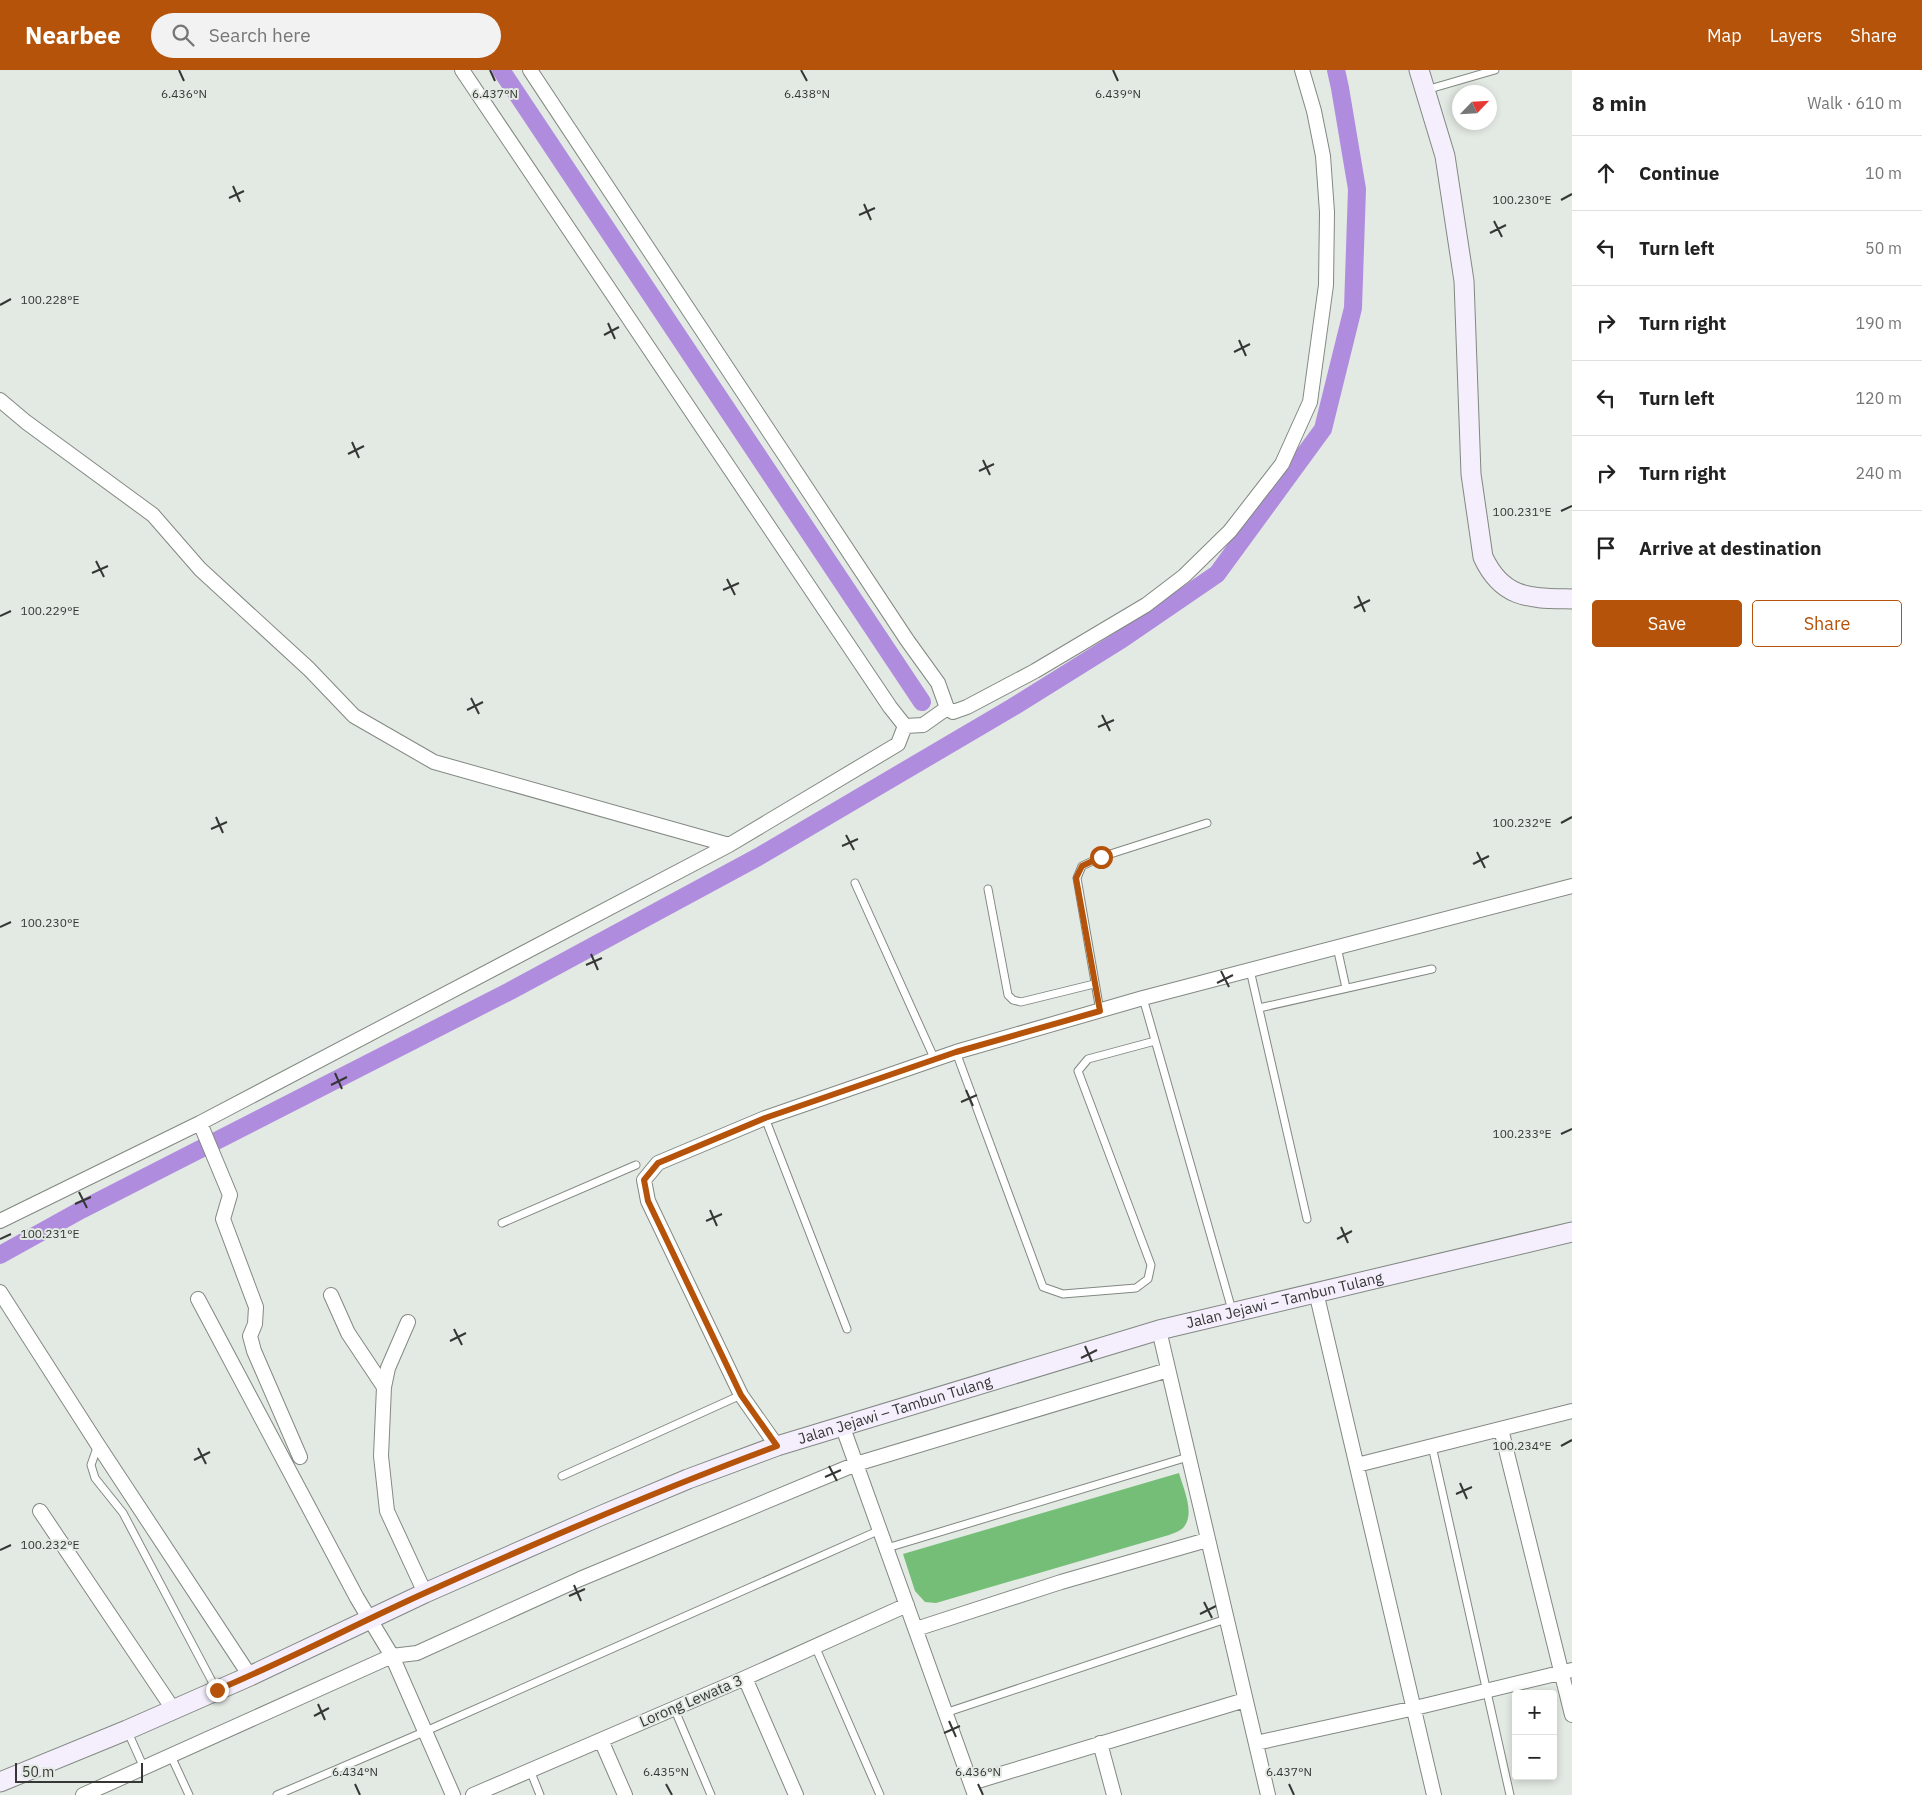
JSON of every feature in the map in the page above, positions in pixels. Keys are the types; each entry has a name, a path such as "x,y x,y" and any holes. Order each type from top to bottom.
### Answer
{"street":[{"path":"462,70 890,707 905,726"},
{"path":"530,70 906,640 938,683 948,708 953,712 967,707 1035,671 1146,605 1184,576 1230,531 1282,464 1310,402 1326,285 1327,212 1322,156 1314,112 1302,70"},
{"path":"1419,70 1445,156 1464,281 1471,474 1483,557 1499,582 1510,590 1532,598 1572,599"},
{"path":"0,400 26,422 153,514 200,569 309,669 354,716 434,762 729,845"},
{"path":"905,726 923,725 948,708"},
{"path":"0,1221 202,1128 729,845 898,744 905,726"},
{"path":"777,1446 741,1395 648,1201 644,1180 658,1163 765,1118 956,1052 1143,998 1572,886"},
{"path":"202,1128 230,1195 223,1218 256,1307 255,1324 250,1336 254,1351 300,1457"},
{"name":"Jalan Jejawi – Tambun Tulang","path":"0,1782 127,1730 250,1676 425,1593 600,1516 688,1479 777,1446 1159,1330 1572,1232"},
{"path":"0,1292 250,1676"},
{"path":"1316,1292 1434,1795"},
{"path":"331,1295 348,1333 384,1387"},
{"path":"198,1299 369,1620 392,1656 453,1795"},
{"path":"408,1322 388,1368 384,1387 381,1456 387,1511 425,1593"},
{"path":"1159,1330 1268,1795"},
{"path":"83,1795 392,1656 417,1652 580,1579 856,1464 1168,1370"},
{"path":"1357,1465 1572,1411"},
{"path":"842,1425 973,1789 1100,1743 1245,1700"},
{"path":"1501,1429 1567,1672 1572,1715"},
{"path":"40,1511 174,1709"},
{"path":"916,1629 1061,1582 1207,1540"},
{"name":"Lorong Lewata 3","path":"473,1795 745,1678 907,1605"},
{"path":"1256,1743 1567,1672"},
{"path":"745,1678 796,1795"},
{"path":"602,1740 626,1795"},
{"path":"1100,1743 1114,1795"}],"lane":[{"path":"1426,90 1494,70"},
{"path":"1100,1011 1076,878 1082,866 1101,857 1207,823"},
{"path":"855,883 935,1060"},
{"path":"988,889 1008,995 1013,1000 1021,1002 1094,984"},
{"path":"1337,947 1346,988"},
{"path":"1259,1008 1432,969"},
{"path":"1250,970 1307,1219"},
{"path":"1143,998 1233,1312"},
{"path":"956,1052 1043,1287 1063,1294 1136,1288 1148,1279 1151,1265 1078,1071 1088,1059 1155,1041"},
{"path":"765,1118 847,1329"},
{"path":"502,1223 636,1165"},
{"path":"562,1476 741,1395"},
{"path":"98,1445 91,1465 95,1478 124,1513 217,1690"},
{"path":"1432,1446 1510,1795"},
{"path":"887,1548 1188,1457"},
{"path":"277,1795 880,1530"},
{"path":"946,1713 1226,1619"},
{"path":"815,1646 880,1795"},
{"path":"674,1708 712,1795"},
{"path":"127,1730 144,1768"},
{"path":"171,1756 189,1795"},
{"path":"530,1770 540,1795"}],"green space":[{"path":"1179,1473 1189,1508 1187,1522 1177,1532 936,1603 925,1602 915,1591 903,1554"}],"waterway":[{"path":"501,70 922,702"},
{"path":"0,1255 81,1210 510,991 758,857 1013,707 1122,639 1217,574 1323,429 1353,308 1357,189 1336,70"}],"route":[{"path":"217,1690 425,1593 600,1516 688,1479 777,1446 741,1395 648,1201 644,1180 658,1163 765,1118 956,1052 1100,1011 1076,878 1082,866 1101,857"}]}
